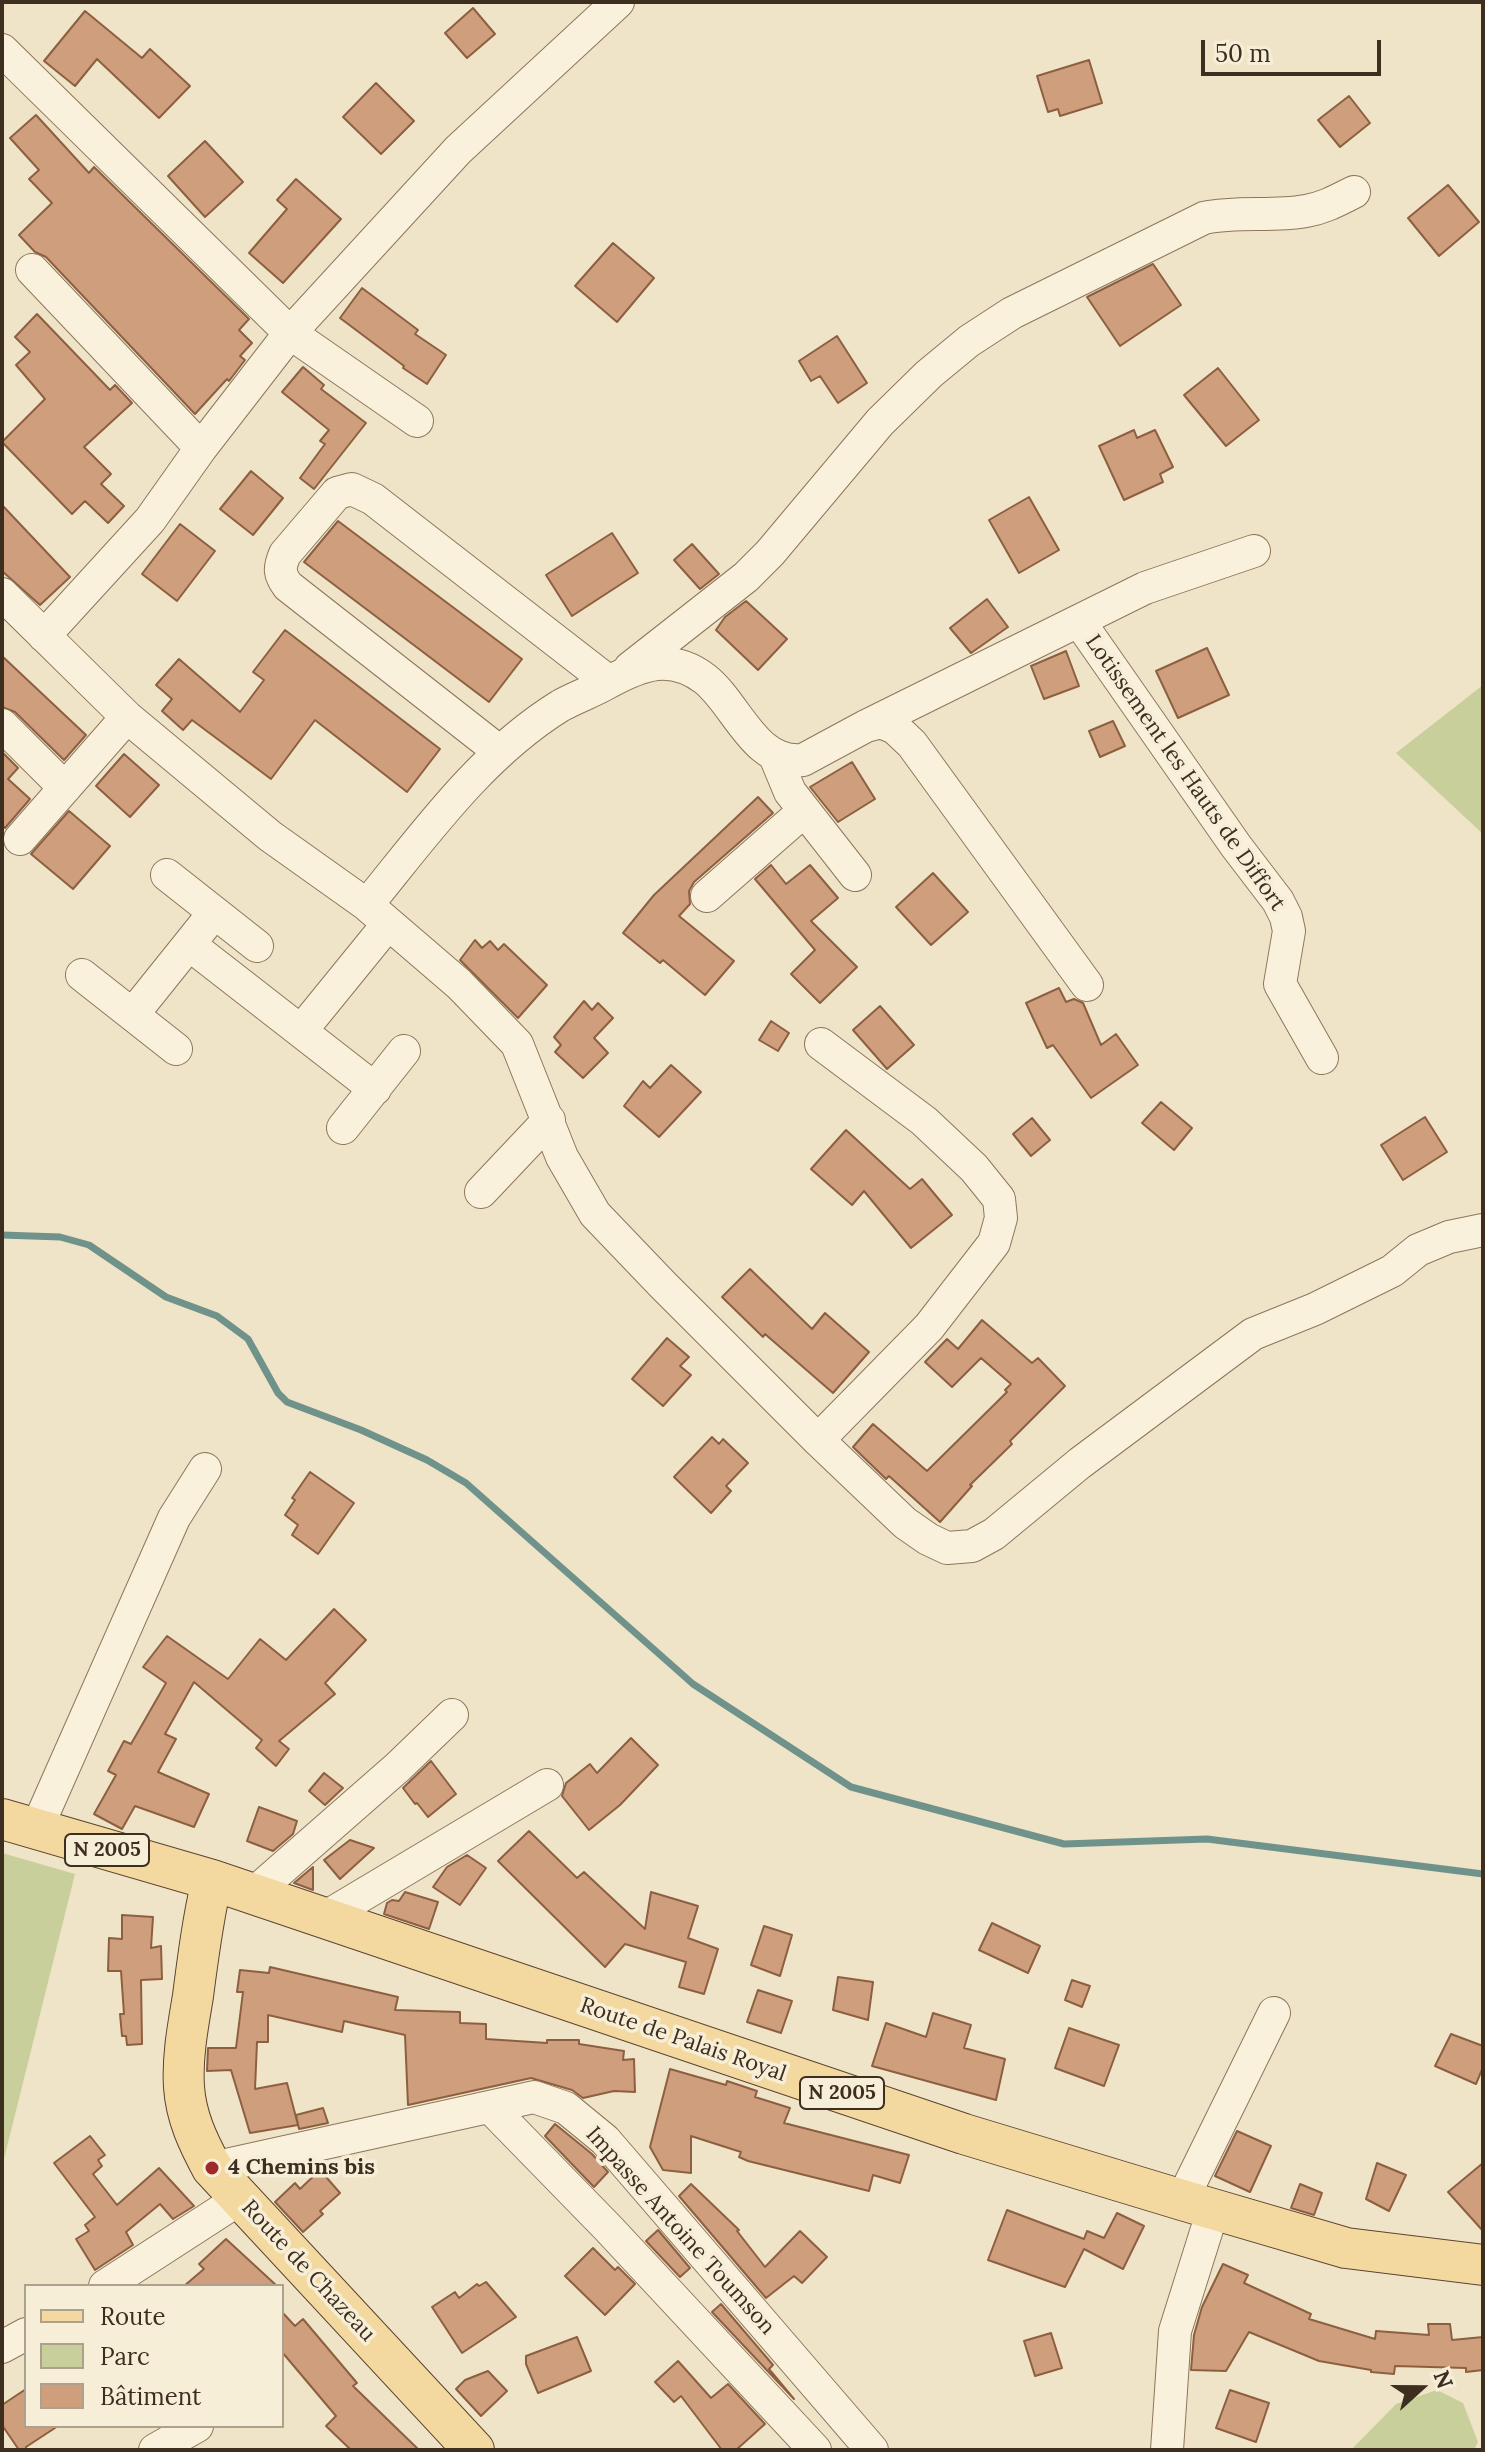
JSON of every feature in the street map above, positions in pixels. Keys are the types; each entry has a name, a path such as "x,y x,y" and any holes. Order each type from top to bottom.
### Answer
{"main road":[{"name":"N 2005","path":"19,1824 212,1880"},
{"name":"Route de Palais Royal","path":"212,1880 964,2134 1198,2205 1346,2248 1483,2265"},
{"name":"Route de Chazeau","path":"212,1880 184,2051 188,2114 198,2142 212,2168 474,2450"}],"street":[{"path":"44,636 150,520 290,333 458,150 606,6"},
{"path":"2,50 290,333 417,421"},
{"path":"617,677 746,577 779,543 880,422 929,374 969,341 1012,313 1204,218 1224,214 1308,211 1327,206 1354,192"},
{"path":"32,270 201,448"},
{"path":"500,752 288,586 280,574 280,564 285,554 337,493 352,489 373,499 617,677"},
{"path":"301,1031 465,786 500,752 560,706 617,677 651,663 680,666 706,679 761,745 775,756 803,760 1145,588 1254,551"},
{"path":"2,594 127,717 270,836 377,914 459,984 517,1044 562,1157 595,1214 818,1440 905,1523 947,1548 972,1546 994,1534 1080,1463 1253,1334 1315,1309 1392,1271 1418,1250 1438,1241 1483,1230"},
{"name":"Lotissement les Hauts de Diffort","path":"1079,621 1278,901 1289,931 1280,984 1322,1058"},
{"path":"20,839 127,717"},
{"path":"866,726 881,722 895,728 912,744 1087,985"},
{"path":"2,725 65,788"},
{"path":"775,756 790,792 855,875"},
{"path":"707,896 804,811"},
{"path":"167,875 257,946"},
{"path":"133,1014 214,913"},
{"path":"190,945 375,1089"},
{"path":"82,975 176,1049"},
{"path":"818,1440 929,1327 994,1243 1001,1218 999,1199 974,1168 924,1121 821,1044"},
{"path":"343,1128 404,1051"},
{"path":"481,1192 549,1120"},
{"path":"19,1824 174,1518 205,1469"},
{"path":"253,1894 398,1767 452,1715"},
{"path":"324,1918 547,1785"},
{"path":"1167,2450 1175,2331 1198,2205 1274,2013"},
{"name":"Impasse Antoine Toumson","path":"212,2168 534,2097 566,2108 605,2140 872,2450"},
{"path":"490,2107 609,2229 815,2450"},
{"path":"108,2284 241,2198"},
{"path":"2,2347 24,2335"},
{"path":"155,2450 194,2428"}],"green space":[{"path":"1483,685 1483,834 1396,753"},
{"path":"2,1853 75,1874 2,2167"},
{"path":"1437,2390 1463,2403 1478,2442 1474,2450 1351,2450 1396,2404"}],"building":[{"path":"473,8 495,34 467,58 445,33"},
{"path":"85,11 142,58 150,49 190,86 159,118 97,59 75,86 44,61"},
{"path":"1089,60 1102,103 1060,116 1058,109 1048,112 1037,76"},
{"path":"376,83 414,121 381,154 343,117"},
{"path":"1349,96 1370,123 1340,147 1318,120"},
{"path":"36,115 89,173 94,167 249,319 239,330 252,343 240,356 245,360 229,381 227,379 195,414 46,257 35,252 19,235 52,203 29,179 39,170 10,138"},
{"path":"205,141 243,182 205,217 168,176"},
{"path":"296,179 341,219 283,283 249,253 287,209 277,200"},
{"path":"1448,185 1479,222 1439,256 1408,218"},
{"path":"613,243 654,278 617,322 575,286"},
{"path":"1153,264 1181,305 1120,346 1087,297"},
{"path":"362,288 418,330 415,334 446,355 427,384 340,318"},
{"path":"37,314 110,390 115,385 132,403 84,447 111,474 101,484 124,506 108,523 85,501 72,514 2,442 45,399 16,365 30,352 15,337"},
{"path":"837,336 867,383 838,403 820,376 811,381 799,361"},
{"path":"303,367 324,385 321,389 366,423 314,489 300,478 325,444 320,441 329,430 282,392"},
{"path":"1218,368 1259,420 1226,446 1184,395"},
{"path":"1134,430 1137,438 1155,430 1173,467 1160,474 1163,482 1124,500 1099,446"},
{"path":"251,471 283,498 253,535 220,509"},
{"path":"1029,497 1059,550 1019,573 989,520"},
{"path":"2,505 70,577 40,605 2,571"},
{"path":"338,521 522,659 489,702 304,562"},
{"path":"180,524 215,551 177,601 142,574"},
{"path":"612,533 638,573 572,616 546,575"},
{"path":"692,544 719,574 700,589 674,560"},
{"path":"987,599 1008,627 971,653 950,628"},
{"path":"746,601 787,639 758,670 716,630 725,617"},
{"path":"285,630 440,749 407,792 315,720 271,779 192,720 183,730 162,711 172,699 156,685 179,659 240,712 264,680 253,672"},
{"path":"1207,648 1229,695 1178,718 1156,671"},
{"path":"1066,651 1079,686 1044,699 1031,666"},
{"path":"2,656 86,735 64,760 15,712 2,707"},
{"path":"1113,721 1125,746 1100,757 1089,731"},
{"path":"2,752 18,768 8,779 30,799 5,828 2,825"},
{"path":"124,754 159,785 130,817 96,786"},
{"path":"852,762 875,799 838,822 810,787"},
{"path":"758,797 773,813 694,882 689,891 690,904 679,916 734,961 705,995 663,960 660,963 623,933 654,895"},
{"path":"69,811 110,846 73,889 31,854"},
{"path":"771,865 786,884 810,865 838,898 811,921 857,967 820,1003 791,974 815,950 755,879"},
{"path":"933,873 968,912 931,945 896,907"},
{"path":"475,940 482,948 490,941 498,950 504,944 547,985 518,1018 460,960"},
{"path":"1059,988 1066,1002 1074,999 1083,1003 1101,1045 1116,1034 1138,1065 1091,1098 1053,1045 1047,1048 1026,1003"},
{"path":"584,1001 592,1010 598,1003 613,1018 594,1038 608,1053 583,1078 555,1052 561,1045 554,1037"},
{"path":"880,1006 914,1045 887,1069 853,1030"},
{"path":"771,1021 789,1033 778,1051 759,1040"},
{"path":"671,1065 701,1092 659,1137 624,1106 643,1081 650,1088"},
{"path":"1161,1102 1192,1128 1174,1150 1142,1123"},
{"path":"1425,1117 1447,1152 1403,1180 1381,1145"},
{"path":"1032,1118 1050,1140 1031,1156 1013,1134"},
{"path":"846,1130 910,1189 922,1179 952,1215 911,1248 864,1191 852,1205 811,1169"},
{"path":"750,1269 812,1329 825,1313 869,1352 833,1393 765,1334 763,1337 722,1297"},
{"path":"982,1320 1032,1363 1038,1358 1065,1386 1010,1441 1012,1444 970,1485 940,1522 889,1476 886,1479 853,1447 873,1424 927,1471 1007,1392 1005,1390 1011,1384 981,1358 952,1387 925,1362 947,1339 958,1349"},
{"path":"667,1338 689,1357 680,1366 691,1375 663,1406 632,1379"},
{"path":"712,1437 719,1444 723,1439 748,1463 726,1486 731,1491 711,1513 674,1477"},
{"path":"310,1472 354,1503 318,1554 292,1535 298,1525 285,1515 295,1500 292,1498"},
{"path":"334,1609 366,1640 325,1683 335,1694 279,1741 289,1749 276,1766 256,1748 262,1740 194,1682 165,1734 176,1739 158,1772 209,1794 194,1827 135,1806 122,1829 94,1814 116,1775 108,1771 124,1741 131,1744 166,1683 143,1667 167,1636 228,1679 260,1639 286,1660"},
{"path":"631,1738 658,1765 620,1805 589,1830 562,1796 566,1783 590,1764 597,1773"},
{"path":"431,1761 456,1794 428,1817 403,1788"},
{"path":"324,1773 343,1788 325,1805 309,1791"},
{"path":"259,1807 297,1821 293,1834 273,1851 247,1841"},
{"path":"529,1831 577,1878 584,1872 645,1929 651,1892 698,1906 688,1938 718,1949 704,1994 679,1987 686,1962 625,1944 605,1967 498,1861"},
{"path":"350,1840 374,1848 340,1879 324,1860"},
{"path":"467,1855 486,1868 460,1905 433,1887 447,1867"},
{"path":"313,1867 313,1890 294,1883"},
{"path":"405,1892 438,1902 429,1929 384,1914 387,1903 399,1901"},
{"path":"122,1915 153,1917 151,1948 161,1946 162,1979 141,1980 142,2044 127,2045 126,2036 122,2036 121,1971 108,1971 109,1938 122,1939"},
{"path":"992,1923 1040,1946 1028,1973 979,1950"},
{"path":"764,1926 792,1935 780,1976 751,1965"},
{"path":"270,1967 398,1997 395,2010 460,2012 460,2023 486,2024 486,2039 547,2043 547,2040 579,2040 579,2044 624,2051 623,2060 634,2059 635,2092 614,2091 583,2098 572,2090 531,2078 408,2105 405,2035 344,2021 342,2032 268,2015 268,2042 257,2042 255,2089 287,2083 298,2125 250,2133 231,2070 207,2071 208,2048 236,2048 243,1992 237,1992 240,1970 269,1973"},
{"path":"838,1977 873,1982 868,2020 833,2010"},
{"path":"1072,1980 1090,1986 1082,2007 1065,2000"},
{"path":"758,1990 792,2001 781,2033 747,2022"},
{"path":"933,2013 971,2025 964,2048 1005,2059 996,2100 872,2066 886,2023 926,2037"},
{"path":"1069,2028 1119,2045 1104,2086 1055,2068"},
{"path":"1451,2034 1483,2046 1483,2067 1476,2084 1435,2066"},
{"path":"670,2069 757,2091 755,2097 790,2108 784,2123 909,2155 900,2183 873,2175 869,2191 748,2161 739,2157 741,2152 691,2136 691,2173 663,2170 650,2147"},
{"path":"323,2108 328,2123 299,2129 296,2115"},
{"path":"555,2124 592,2154 608,2172 594,2187 545,2136"},
{"path":"1237,2131 1271,2146 1250,2192 1215,2176"},
{"path":"90,2136 105,2155 98,2160 102,2166 93,2174 117,2205 159,2168 194,2206 173,2219 160,2204 126,2232 133,2245 95,2270 76,2239 89,2231 85,2225 95,2217 54,2163"},
{"path":"1377,2163 1406,2175 1389,2211 1366,2199"},
{"path":"1483,2163 1483,2231 1448,2192"},
{"path":"320,2170 340,2193 303,2232 275,2202 295,2183 300,2189"},
{"path":"691,2184 739,2230 765,2267 800,2231 827,2257 802,2283 794,2276 766,2298 679,2196"},
{"path":"1300,2184 1322,2193 1314,2215 1291,2208"},
{"path":"1007,2210 1084,2239 1087,2231 1104,2238 1117,2213 1144,2226 1123,2269 1084,2249 1065,2287 988,2260"},
{"path":"658,2230 690,2268 680,2277 646,2241"},
{"path":"226,2239 275,2284 186,2284 204,2269 199,2264"},
{"path":"593,2248 635,2284 605,2315 565,2276"},
{"path":"1223,2264 1248,2275 1244,2283 1311,2314 1309,2319 1375,2339 1376,2331 1429,2335 1428,2324 1450,2324 1452,2340 1483,2337 1483,2370 1466,2372 1466,2368 1395,2366 1394,2374 1371,2372 1319,2361 1249,2332 1226,2371 1191,2370 1194,2335 1202,2307"},
{"path":"486,2282 516,2317 462,2353 432,2307 455,2292 459,2298 477,2284"},
{"path":"721,2304 773,2365 769,2369 794,2399 712,2312"},
{"path":"284,2314 295,2326 303,2319 357,2383 353,2386 419,2450 351,2450 326,2426 336,2416 284,2354"},
{"path":"1051,2333 1062,2368 1035,2376 1024,2341"},
{"path":"577,2337 591,2371 538,2393 526,2364 526,2356"},
{"path":"678,2361 711,2398 728,2384 765,2424 736,2450 722,2450 681,2396 674,2402 655,2382"},
{"path":"488,2371 507,2391 481,2416 456,2389 465,2380"},
{"path":"24,2390 24,2428 55,2428 26,2450 19,2450 2,2425 2,2405"},
{"path":"1230,2390 1269,2403 1256,2442 1216,2428"}],"waterway":[{"path":"2,1235 60,1237 89,1245 166,1297 217,1316 248,1339 278,1393 287,1402 361,1430 427,1460 466,1483 693,1684 851,1787 1064,1844 1207,1839 1483,1874"}],"place":[{"name":"4 Chemins bis","path":"212,2168"}]}
